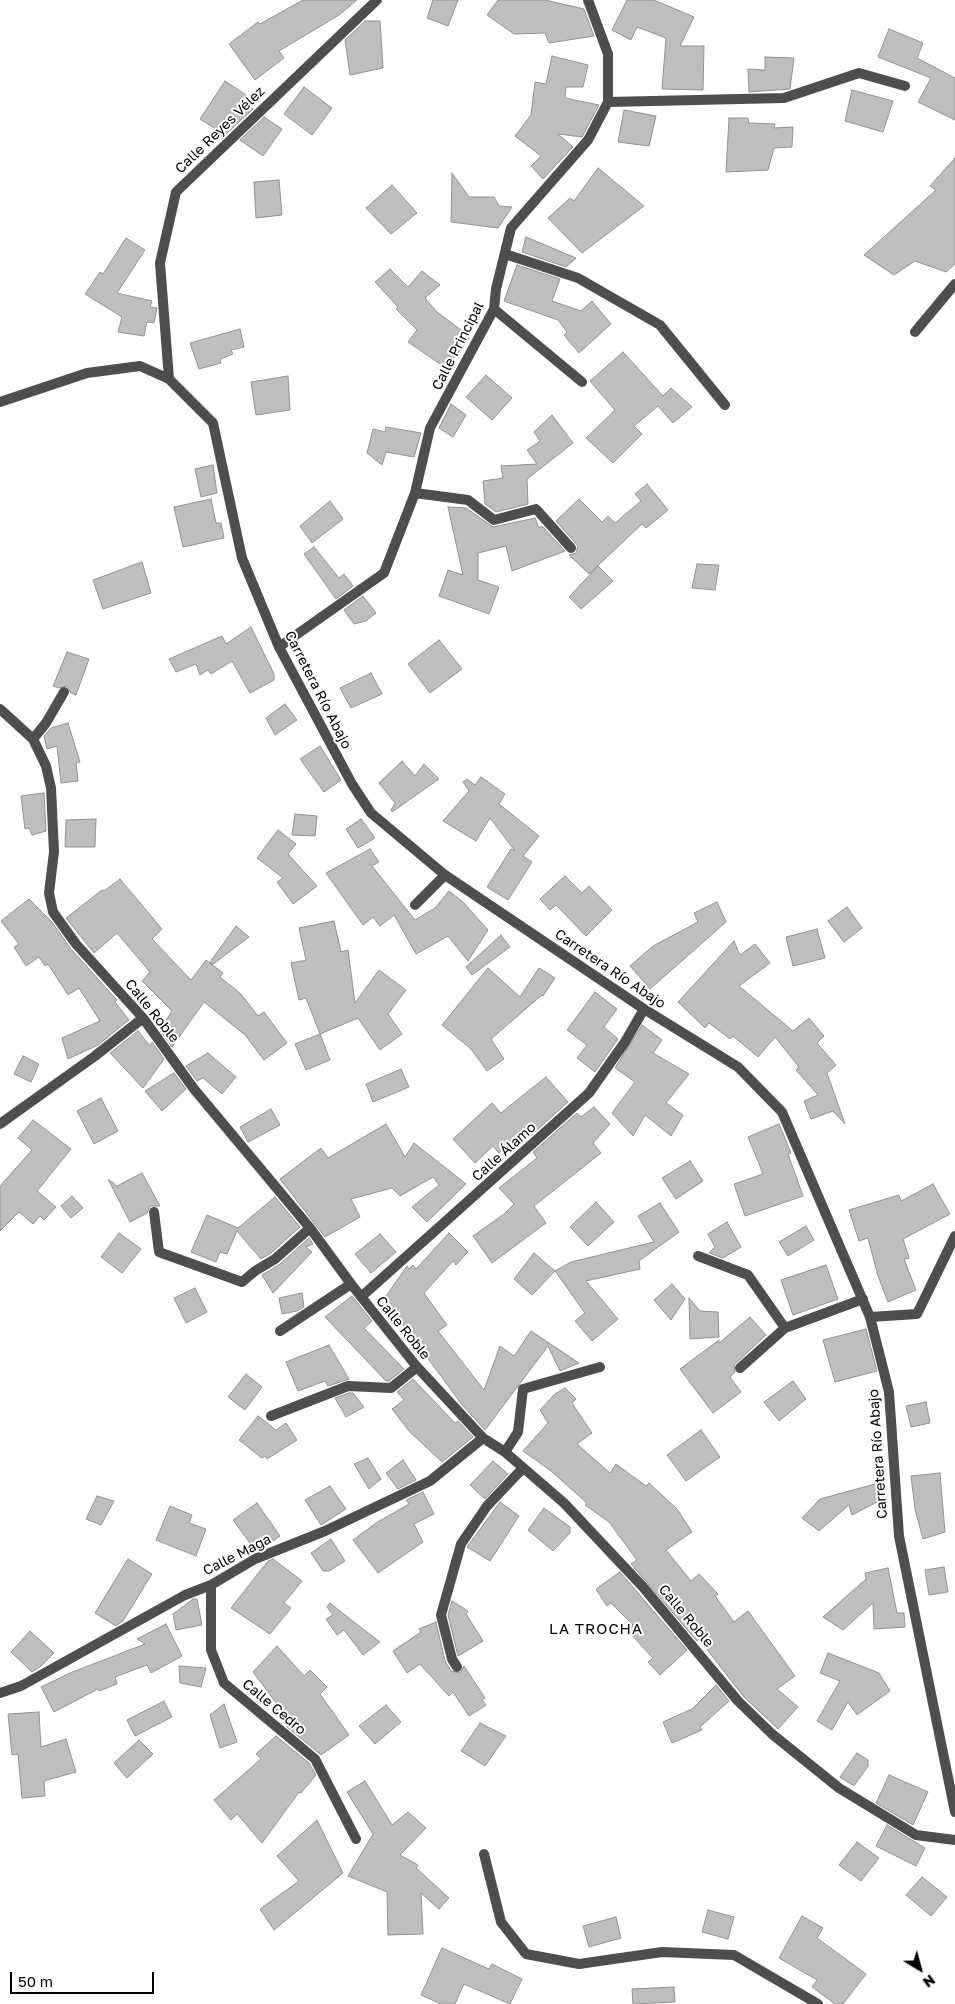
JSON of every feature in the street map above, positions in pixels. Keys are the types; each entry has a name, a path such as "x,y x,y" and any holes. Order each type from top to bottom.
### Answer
{"street":[{"name":"Calle Reyes Vélez","path":"169,378 160,264 176,192 377,0"},
{"name":"Calle Principal","path":"279,647 384,573 415,494 430,428 494,309 496,289 511,228 588,140 608,102 608,54 588,0"},
{"path":"608,102 784,98 859,73 905,86"},
{"path":"504,254 578,278 660,325 725,405"},
{"path":"915,332 955,284"},
{"path":"494,309 582,382"},
{"name":"Carretera Río Abajo","path":"0,402 87,373 140,366 169,378 213,423 242,558 279,647 352,784 371,813 445,875 644,1009 738,1067 782,1112 863,1298 870,1317 889,1392 898,1536 955,1812"},
{"path":"415,494 468,500 494,520 536,509 571,548"},
{"path":"33,739 46,723 64,692"},
{"name":"Calle Roble","path":"0,709 33,739 46,766 51,788 54,852 49,893 53,912 76,944 143,1018 194,1089 310,1228 417,1368 483,1438 505,1452 564,1503 643,1587 738,1700 772,1734 839,1788 916,1835 955,1840"},
{"path":"416,905 445,875"},
{"name":"Calle Álamo","path":"361,1297 589,1093 625,1042 644,1009"},
{"path":"0,1124 95,1056 143,1018"},
{"path":"154,1212 158,1252 242,1282 255,1271 276,1259 310,1228"},
{"path":"870,1317 917,1314 955,1236"},
{"path":"698,1256 748,1275 785,1328"},
{"path":"280,1330 351,1284"},
{"path":"740,1368 785,1328 863,1298"},
{"path":"505,1452 518,1432 522,1389 600,1367"},
{"path":"271,1416 348,1386 391,1388 417,1368"},
{"name":"Calle Maga","path":"0,1693 21,1686 185,1595 212,1585 255,1559 325,1531 430,1482 483,1438"},
{"path":"457,1667 452,1660 441,1615 461,1544 487,1506 523,1468"},
{"name":"Calle Cedro","path":"212,1585 211,1650 224,1683 315,1759 356,1838"},
{"path":"484,1854 501,1922 526,1954 579,1964 662,1952 734,1955 818,2004"}],"building":[{"path":"303,0 357,0 339,15 279,51 284,58 255,80 229,44 258,22 260,24"},
{"path":"433,0 458,0 448,26 427,18"},
{"path":"498,0 545,0 584,9 594,36 549,43 545,33 514,34 487,15"},
{"path":"627,0 654,0 694,17 680,46 704,46 703,90 662,89 666,38 637,27 631,40 612,30"},
{"path":"365,21 380,21 383,68 350,75 345,40"},
{"path":"889,29 923,43 917,58 955,78 955,120 918,102 931,78 878,57"},
{"path":"552,56 588,65 583,87 566,87 565,98 599,105 582,137 558,134 573,147 543,179 531,166 541,156 515,136 531,115 535,82 546,84"},
{"path":"765,57 794,58 790,89 749,92 748,69 765,70"},
{"path":"225,81 246,95 245,104 253,109 225,135 200,119"},
{"path":"304,87 332,108 312,135 284,114"},
{"path":"852,90 893,101 883,132 845,121"},
{"path":"624,110 656,116 649,146 618,142"},
{"path":"264,117 282,129 263,156 240,140"},
{"path":"729,118 748,118 749,123 775,124 774,128 793,127 792,147 774,148 768,170 726,172"},
{"path":"955,158 955,264 946,272 915,261 894,275 864,255 936,190 930,186"},
{"path":"598,168 644,206 582,253 548,218 570,198 574,201"},
{"path":"452,173 469,197 494,197 499,206 512,207 498,228 451,222"},
{"path":"279,180 282,215 256,218 254,182"},
{"path":"392,185 417,213 391,234 366,208"},
{"path":"526,237 576,258 566,267 522,252"},
{"path":"126,238 145,250 117,293 152,301 150,307 157,308 154,323 147,322 144,336 118,332 122,317 85,294 100,272 103,274"},
{"path":"517,265 560,279 552,301 581,311 592,301 611,324 579,353 564,335 567,332 558,320 504,301"},
{"path":"390,269 408,287 422,271 440,285 425,298 436,311 470,337 446,368 408,342 417,330 396,309 398,307 375,282"},
{"path":"240,329 244,347 231,350 233,354 220,359 221,363 199,369 190,343"},
{"path":"623,352 663,396 671,388 692,407 673,423 658,406 634,426 642,434 613,463 586,438 615,410 590,381"},
{"path":"486,375 512,398 492,420 466,397"},
{"path":"288,376 290,410 256,415 251,382"},
{"path":"451,404 466,415 453,437 439,428"},
{"path":"552,415 573,443 527,479 528,504 496,512 485,504 483,481 503,478 501,466 537,464 527,450 540,441 534,432"},
{"path":"386,427 421,433 414,457 386,452 382,465 367,453 373,429 385,432"},
{"path":"213,465 217,493 201,497 195,469"},
{"path":"647,484 668,510 646,528 642,524 589,574 569,555 576,553 578,546 556,521 579,499 602,522 608,516 615,523 641,501 635,494"},
{"path":"211,499 216,523 221,523 224,538 183,547 174,507"},
{"path":"330,501 343,519 312,543 300,526"},
{"path":"448,507 466,508 493,527 535,518 539,528 542,526 565,551 512,571 506,546 478,553 478,580 499,587 489,614 439,596 448,570 463,575"},
{"path":"314,547 339,578 344,574 353,586 336,599 304,554"},
{"path":"142,562 151,593 103,609 93,580"},
{"path":"697,564 719,565 715,590 692,588"},
{"path":"598,566 613,581 581,609 569,597"},
{"path":"363,596 376,613 366,621 354,624 344,610"},
{"path":"251,627 274,674 274,680 250,693 232,661 211,674 208,670 200,675 196,664 176,672 169,659 222,636 226,644"},
{"path":"439,640 462,669 430,693 408,664"},
{"path":"67,652 89,659 76,695 71,693 67,686 59,688 53,686"},
{"path":"371,673 382,694 351,708 340,688"},
{"path":"285,704 297,720 275,735 266,718"},
{"path":"68,723 80,762 76,763 78,781 61,783 57,746 47,749 44,736 51,728"},
{"path":"320,746 341,780 324,792 300,759"},
{"path":"402,761 415,776 424,764 439,779 392,812 391,810 395,803 379,783"},
{"path":"481,777 505,794 499,804 539,836 523,856 532,862 508,900 487,887 511,849 515,851 490,818 476,841 443,821 469,791 463,782 467,779 475,785"},
{"path":"44,793 46,831 32,835 29,828 25,829 21,796"},
{"path":"295,814 317,816 315,836 292,835"},
{"path":"96,819 95,847 65,847 66,820"},
{"path":"361,819 375,838 358,848 346,829"},
{"path":"278,830 296,844 288,854 317,886 293,904 277,882 283,878 257,858"},
{"path":"370,849 379,862 372,866 415,920 435,908 449,891 463,902 488,930 468,961 448,936 416,954 394,915 380,926 373,917 363,925 326,873"},
{"path":"565,876 582,893 589,886 612,910 586,936 556,905 550,910 540,899"},
{"path":"120,879 162,929 152,939 191,980 206,960 223,973 220,977 241,994 258,1016 264,1012 287,1043 264,1060 245,1035 204,1002 172,1047 160,1030 172,1011 142,981 150,972 117,933 94,953 66,918 102,890 104,891"},
{"path":"29,899 52,922 71,949 117,1000 115,1002 129,1020 98,1045 68,1059 62,1038 100,1021 79,988 68,995 48,964 45,966 39,957 26,966 14,947 19,944 1,921"},
{"path":"717,902 726,922 650,989 630,966 653,946 698,922 694,913"},
{"path":"847,907 862,928 844,942 828,921"},
{"path":"334,921 341,952 348,950 355,1003 379,970 406,990 388,1014 402,1034 380,1050 358,1018 320,1034 306,998 299,1000 291,963 306,960 299,928"},
{"path":"236,926 249,937 212,965 210,962"},
{"path":"817,929 825,958 793,966 786,937"},
{"path":"501,935 510,947 472,975 466,967"},
{"path":"734,941 740,955 755,944 770,963 739,986 793,1031 809,1018 824,1036 817,1043 836,1065 827,1073 845,1124 833,1111 811,1119 804,1101 818,1095 796,1070 799,1067 775,1037 758,1057 733,1036 730,1039 709,1023 705,1028 678,1002"},
{"path":"488,968 520,997 539,968 555,978 543,996 491,1039 504,1059 487,1071 471,1049 442,1025"},
{"path":"595,992 617,1009 604,1027 618,1039 595,1072 577,1058 587,1045 567,1030"},
{"path":"642,1025 662,1040 653,1053 689,1074 666,1103 683,1115 671,1136 645,1115 633,1136 612,1113 635,1082 615,1068"},
{"path":"138,1031 150,1046 152,1042 164,1059 143,1088 110,1053"},
{"path":"320,1034 330,1060 306,1070 295,1044"},
{"path":"208,1053 236,1077 222,1094 203,1078 197,1081 186,1066"},
{"path":"23,1056 39,1064 31,1082 14,1074"},
{"path":"401,1069 409,1087 373,1102 366,1084"},
{"path":"174,1073 186,1089 162,1111 145,1091"},
{"path":"546,1077 568,1102 526,1140 522,1132 499,1153 493,1146 475,1163 453,1139 492,1103 501,1113"},
{"path":"101,1098 118,1131 94,1144 77,1111"},
{"path":"594,1107 610,1124 593,1143 601,1153 534,1206 546,1223 492,1263 473,1236 504,1214 514,1204 499,1188 537,1158 533,1152 577,1113 581,1117"},
{"path":"271,1109 280,1125 248,1142 240,1127"},
{"path":"33,1120 71,1149 37,1191 56,1207 44,1220 40,1216 33,1224 19,1212 0,1231 0,1186 32,1150 18,1138"},
{"path":"386,1124 405,1157 414,1143 466,1184 427,1222 412,1207 439,1185 433,1177 400,1196 392,1188 351,1199 360,1217 325,1237 280,1179 321,1148 328,1158"},
{"path":"779,1124 791,1153 788,1154 803,1196 745,1216 734,1184 763,1174 748,1137"},
{"path":"690,1161 703,1181 676,1199 662,1178"},
{"path":"142,1173 160,1206 150,1206 147,1213 130,1222 108,1179 117,1186"},
{"path":"933,1184 950,1214 903,1239 909,1258 904,1259 916,1290 888,1302 878,1276 868,1238 859,1241 849,1210 899,1195 901,1201"},
{"path":"72,1196 83,1208 71,1218 61,1206"},
{"path":"275,1197 300,1227 271,1253 261,1259 237,1231 227,1254 220,1252 216,1262 191,1252 207,1215 238,1228"},
{"path":"596,1202 614,1222 588,1246 570,1227"},
{"path":"660,1203 679,1232 639,1261 640,1269 586,1281 618,1319 592,1341 575,1321 585,1313 555,1271 571,1262 654,1242 638,1216"},
{"path":"727,1222 741,1247 723,1258 709,1253 715,1247 708,1234"},
{"path":"806,1226 814,1240 788,1256 779,1242"},
{"path":"119,1233 141,1249 122,1273 101,1257"},
{"path":"449,1233 468,1252 456,1265 453,1261 424,1293 447,1325 438,1331 484,1390 500,1346 514,1356 531,1331 579,1363 560,1371 548,1346 485,1430 463,1406 384,1299 407,1266 409,1269 413,1265 416,1269"},
{"path":"380,1234 396,1252 371,1273 355,1254"},
{"path":"309,1238 313,1244 306,1247 312,1252 273,1293 262,1275 280,1264"},
{"path":"534,1253 555,1271 532,1295 514,1279"},
{"path":"826,1265 838,1299 793,1315 781,1280"},
{"path":"672,1284 685,1299 671,1320 654,1300"},
{"path":"195,1288 207,1312 186,1323 174,1298"},
{"path":"302,1293 304,1307 297,1311 282,1314 279,1298"},
{"path":"352,1296 372,1321 364,1328 404,1369 389,1381 386,1381 325,1317"},
{"path":"689,1298 700,1311 718,1312 719,1337 690,1339"},
{"path":"750,1317 766,1335 734,1365 735,1372 730,1377 741,1392 713,1413 680,1369 719,1340 719,1343"},
{"path":"866,1329 877,1371 835,1382 823,1340"},
{"path":"329,1345 349,1379 328,1386 325,1381 298,1391 286,1362"},
{"path":"246,1374 262,1387 245,1410 228,1397"},
{"path":"413,1379 455,1423 458,1421 473,1437 442,1462 409,1431 392,1409 404,1400 397,1392"},
{"path":"793,1381 806,1399 779,1421 764,1402"},
{"path":"565,1388 576,1399 572,1403 592,1433 577,1444 610,1473 616,1464 646,1486 649,1483 677,1509 692,1532 666,1550 691,1581 699,1574 718,1594 715,1596 734,1622 748,1611 795,1676 777,1689 798,1707 778,1729 743,1696 699,1639 697,1641 631,1564 637,1560 609,1522 585,1505 587,1503 551,1471 523,1451 548,1423 540,1410 555,1394"},
{"path":"353,1393 364,1407 346,1417 335,1398"},
{"path":"926,1402 930,1423 911,1427 906,1406"},
{"path":"258,1416 276,1430 286,1423 297,1440 267,1459 265,1456 262,1458 239,1440"},
{"path":"701,1430 720,1457 686,1481 667,1455"},
{"path":"368,1458 381,1479 369,1489 354,1464"},
{"path":"403,1460 416,1480 398,1489 386,1473"},
{"path":"493,1461 508,1474 485,1499 470,1485"},
{"path":"940,1473 945,1532 923,1539 915,1509 911,1476"},
{"path":"875,1484 879,1501 852,1515 849,1505 819,1531 802,1518 820,1499"},
{"path":"330,1486 346,1509 321,1525 305,1500"},
{"path":"423,1492 434,1514 414,1524 423,1542 378,1573 353,1540 376,1523 409,1504 406,1500"},
{"path":"97,1496 114,1501 101,1525 86,1519"},
{"path":"500,1502 519,1516 490,1561 467,1547"},
{"path":"257,1503 280,1536 262,1549 255,1550 233,1520"},
{"path":"170,1506 192,1515 189,1523 206,1529 196,1556 156,1540"},
{"path":"544,1508 570,1527 570,1533 553,1551 528,1530"},
{"path":"331,1539 345,1561 329,1571 323,1571 311,1553"},
{"path":"128,1559 152,1574 123,1621 116,1626 95,1613"},
{"path":"273,1559 302,1581 284,1603 291,1608 270,1634 231,1608 268,1561"},
{"path":"944,1567 948,1592 929,1595 925,1570"},
{"path":"888,1568 897,1613 904,1613 905,1627 874,1629 873,1603 843,1630 823,1617 866,1579 865,1573"},
{"path":"620,1572 687,1650 660,1675 648,1662 653,1658 627,1630 633,1625 611,1603 607,1606 596,1589"},
{"path":"193,1599 197,1599 202,1625 176,1630 173,1614"},
{"path":"452,1601 468,1611 466,1614 483,1641 458,1656 448,1615"},
{"path":"330,1603 380,1642 363,1655 344,1630 337,1635 326,1619 333,1615 327,1607"},
{"path":"436,1622 445,1661 451,1671 460,1673 464,1666 485,1698 482,1700 486,1705 469,1716 453,1692 449,1696 420,1664 407,1673 393,1651 421,1632 419,1629"},
{"path":"166,1624 182,1656 151,1673 147,1665 115,1677 117,1684 99,1691 98,1689 54,1712 41,1687 70,1673 145,1644 137,1639"},
{"path":"30,1631 54,1653 32,1672 11,1652"},
{"path":"277,1646 304,1676 310,1670 327,1687 320,1694 349,1735 321,1755 286,1726 291,1722 273,1708 277,1704 253,1672"},
{"path":"828,1653 879,1673 890,1691 857,1715 848,1702 832,1730 817,1721 840,1681 820,1673"},
{"path":"179,1666 206,1668 201,1687 180,1683"},
{"path":"716,1685 729,1701 700,1727 702,1730 672,1743 663,1722 692,1709"},
{"path":"164,1701 172,1717 135,1736 127,1720"},
{"path":"224,1704 237,1742 220,1748 210,1715"},
{"path":"386,1705 401,1722 375,1744 359,1726"},
{"path":"39,1712 41,1747 66,1739 76,1772 44,1781 45,1796 22,1798 18,1754 12,1755 8,1714"},
{"path":"480,1723 506,1736 485,1766 461,1751"},
{"path":"276,1736 309,1763 316,1775 301,1793 299,1792 262,1843 237,1814 231,1820 214,1800 261,1759 256,1754"},
{"path":"139,1740 153,1754 127,1778 114,1763"},
{"path":"857,1753 868,1760 868,1766 854,1786 840,1777"},
{"path":"889,1775 928,1792 913,1825 876,1803"},
{"path":"365,1781 392,1825 408,1812 426,1828 400,1855 418,1865 416,1868 449,1898 439,1909 421,1893 423,1934 388,1935 387,1892 348,1876 373,1834 347,1792"},
{"path":"317,1820 343,1873 274,1930 260,1909 299,1881 277,1856"},
{"path":"887,1825 925,1848 916,1866 876,1846"},
{"path":"857,1842 879,1858 861,1881 839,1865"},
{"path":"922,1877 947,1897 931,1916 906,1895"},
{"path":"708,1910 734,1917 728,1939 702,1932"},
{"path":"802,1916 823,1928 817,1938 866,1974 843,2004 835,2004 812,1987 817,1980 779,1958"},
{"path":"616,1917 621,1938 589,1947 583,1926"},
{"path":"442,1948 489,1969 492,1964 522,1979 510,2004 464,1984 455,2004 441,2004 421,1995"},
{"path":"674,1987 675,2002 633,2004 632,1989"}],"district":[{"name":"LA TROCHA","path":"596,1629"}]}
